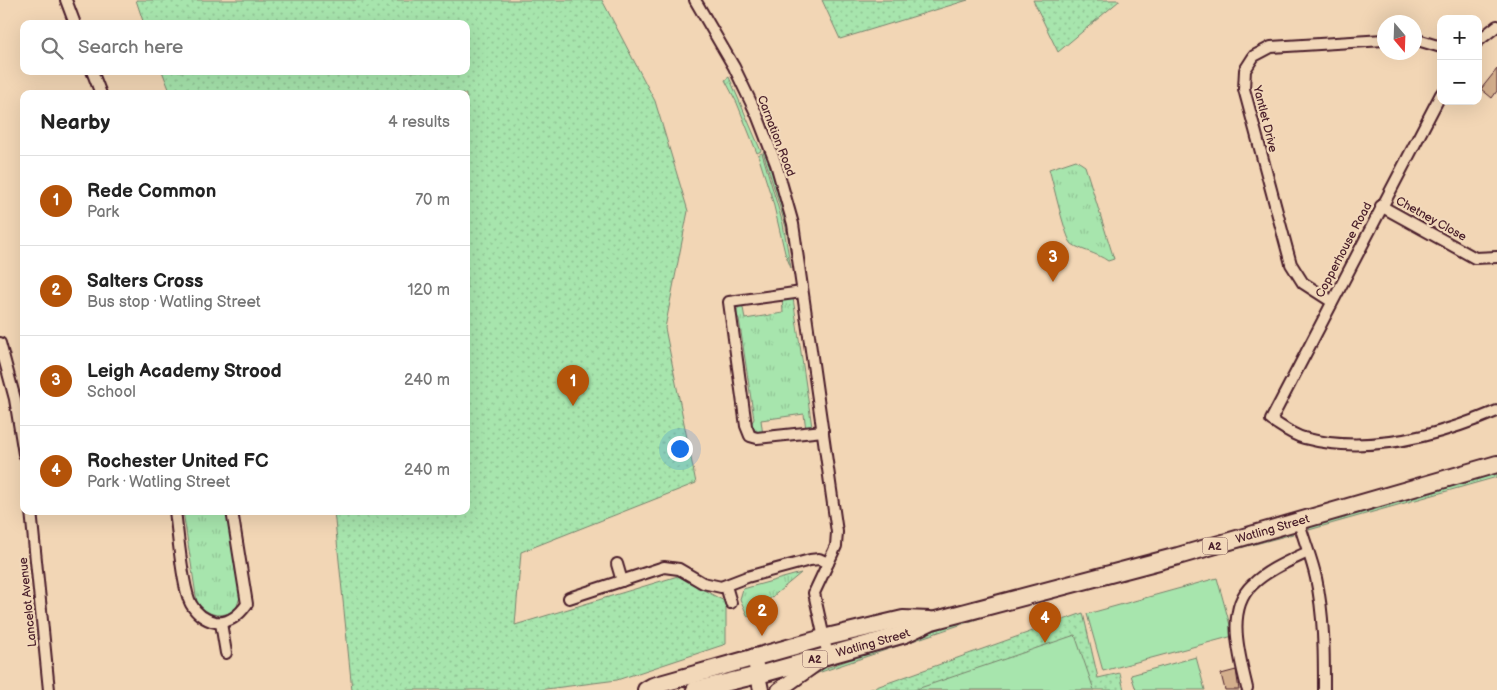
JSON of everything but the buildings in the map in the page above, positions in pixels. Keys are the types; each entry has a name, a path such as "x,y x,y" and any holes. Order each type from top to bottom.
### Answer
{"main road":[{"name":"Watling Street","path":"695,690 753,683 828,656 905,634 932,620 1178,556 1497,464"},
{"name":"Watling Street","path":"646,690 653,686 713,668 823,638 903,619 932,620"},
{"path":"779,690 828,656"},
{"path":"748,658 753,683"}],"street":[{"path":"66,0 74,20"},
{"name":"Carnation Road","path":"695,0 734,67 757,115 776,164 793,224 837,536 837,544 814,593 828,656"},
{"path":"1482,38 1497,26"},
{"name":"Yantlet Drive","path":"1331,301 1303,283 1291,264 1244,87 1244,74 1254,56 1271,47 1377,40"},
{"path":"1422,41 1437,46"},
{"path":"94,75 99,90"},
{"name":"Copperhouse Road","path":"1437,101 1331,301 1271,420 1304,438 1340,445 1375,444 1420,436 1473,421 1497,411"},
{"name":"Chetney Close","path":"1381,206 1475,258 1497,257"},
{"path":"802,292 726,301 748,434 752,438 757,438 823,431"},
{"path":"0,343 15,399 20,430"},
{"name":"Lancelot Avenue","path":"32,515 49,690"},
{"path":"176,515 190,603 204,618 221,623 233,619 247,604 233,515"},
{"path":"1299,522 1315,574 1322,619 1324,690"},
{"path":"1247,688 1235,637 1237,616 1241,604 1250,586 1268,572 1308,552"},
{"path":"569,598 669,567 681,570 709,585 726,586 739,580 810,560 819,559 828,563"},
{"path":"617,564 622,581"},
{"path":"726,586 731,602"},
{"path":"221,623 226,653"}],"green space":[{"path":"136,0 602,0 655,101 688,211 665,328 696,483 521,552 515,625 678,576 726,602 726,644 617,680 538,690 352,690 334,515 470,515 470,90 169,90 164,75 470,75 470,20 143,20"},
{"path":"822,0 968,0 840,39"},
{"path":"1033,0 1119,0 1119,1 1058,52"},
{"path":"729,77 761,151 757,153 737,103 725,80"},
{"path":"766,150 791,240 796,281 786,227 763,152"},
{"path":"762,153 783,224 791,268 785,253 773,202 758,155"},
{"path":"1076,160 1085,166 1114,259 1108,261 1075,246 1069,240 1049,169"},
{"path":"782,297 793,298 812,427 806,430 804,414 761,420 763,436 757,433 751,424 754,419 739,319 735,313 742,302 745,319 783,313"},
{"path":"1497,472 1497,477 1309,530 1311,525"},
{"path":"184,515 230,515 242,591 236,609 220,615 210,613 197,602"},
{"path":"1290,531 1293,534 995,613 818,673 803,681 820,670 988,612"},
{"path":"801,573 748,617 740,599 743,589"},
{"path":"1217,578 1233,636 1103,671 1087,614"},
{"path":"1083,613 1098,678 1120,673 1124,690 868,690"},
{"path":"1075,635 1094,690 914,690"},
{"path":"1196,657 1205,690 1136,690 1131,675"}],"place":[{"name":"Leigh Academy Strood","path":"1053,282"},
{"name":"Rede Common","path":"573,406"},
{"name":"Salters Cross","path":"762,636"},
{"name":"Rochester United FC","path":"1045,643"}]}
